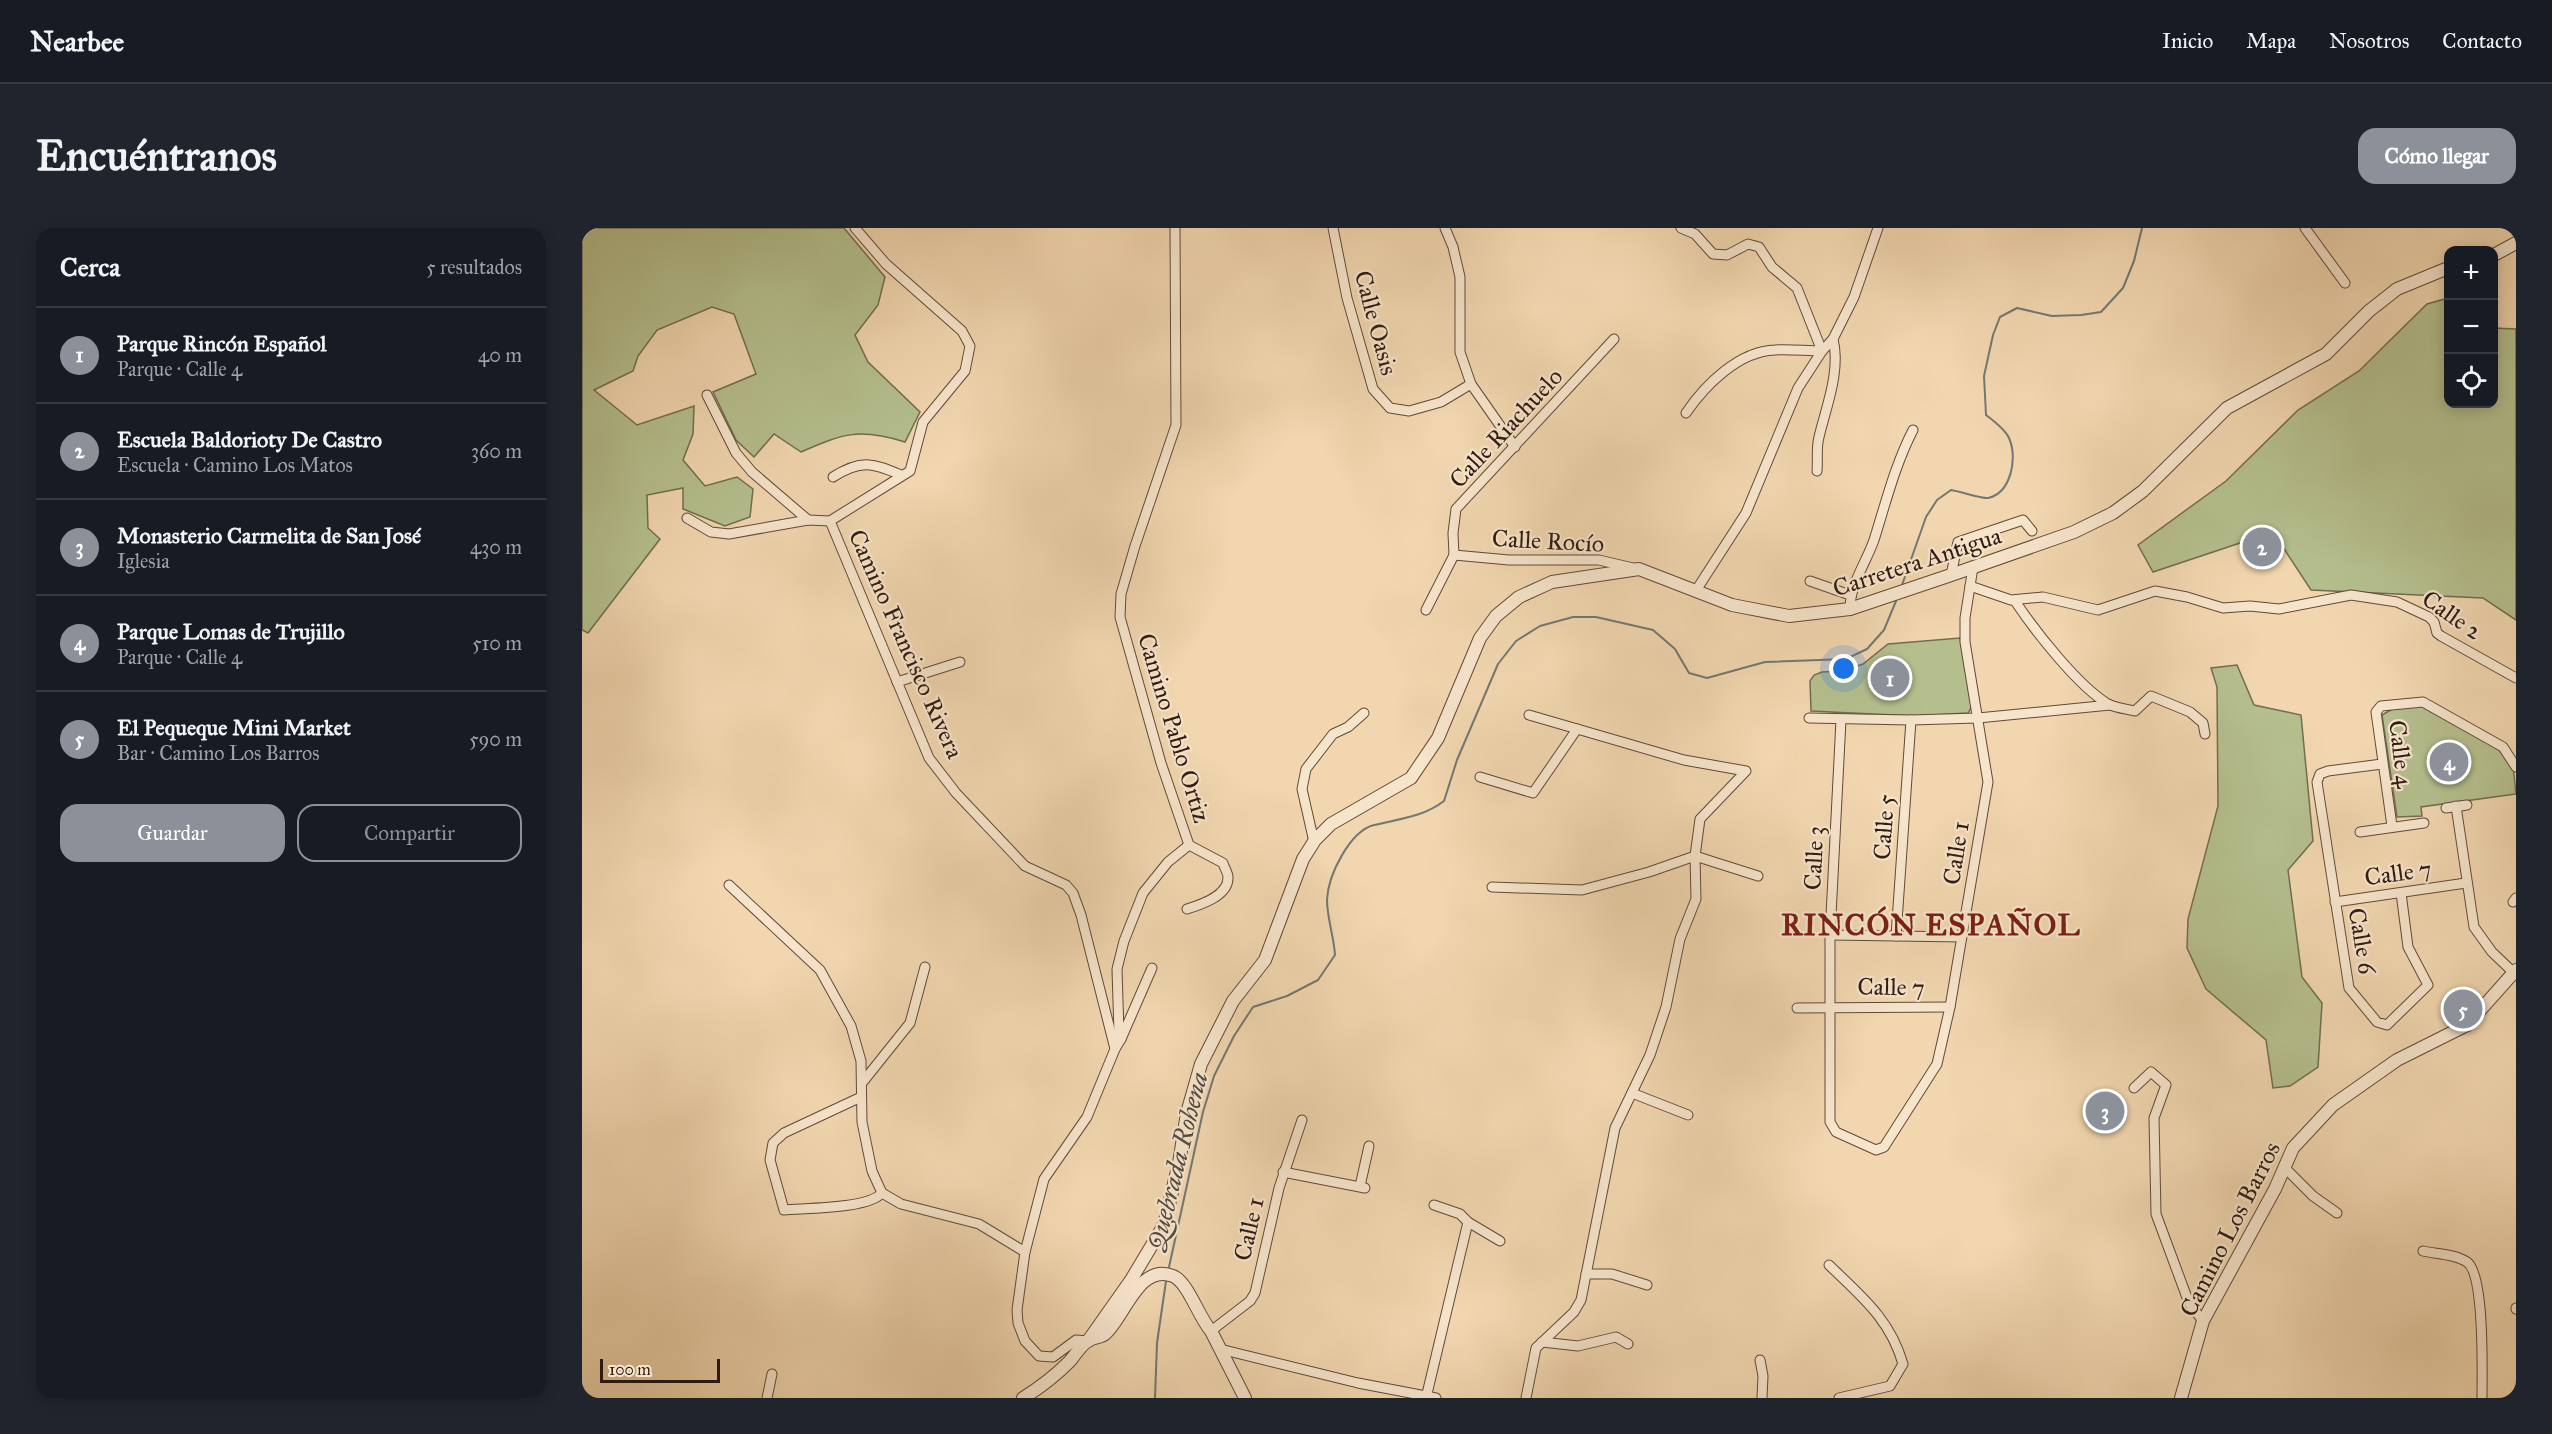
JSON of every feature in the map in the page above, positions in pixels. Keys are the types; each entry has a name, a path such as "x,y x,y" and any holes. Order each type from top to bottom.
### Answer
{"street":[{"name":"Camino Francisco Rivera","path":"855,228 886,264 962,331 970,346 965,371 923,422 910,471 830,521 929,758 956,793 1025,866 1066,885 1073,893 1081,915 1115,1049"},
{"name":"Camino Pablo Ortiz","path":"1121,1039 1116,988 1117,969 1125,941 1143,893 1168,862 1188,845 1161,763 1120,617 1121,594 1135,546 1176,425 1175,228"},
{"name":"Calle Oasis","path":"1333,228 1347,297 1373,389 1390,408 1409,411 1441,402 1471,384"},
{"path":"1445,228 1453,247 1460,277 1460,352 1471,384 1515,447"},
{"path":"1681,228 1695,234 1713,255 1727,255 1748,244 1759,247 1772,267 1797,288 1822,351"},
{"path":"1695,592 1746,513 1798,388 1822,351 1833,339 1854,297 1878,228"},
{"path":"2305,228 2345,283"},
{"path":"2498,252 2516,243"},
{"name":"Carretera Antigua","path":"1639,569 1732,605 1789,616 1850,609 2074,532 2113,513 2143,490 2227,408 2325,354 2369,311 2397,289 2444,270"},
{"name":"Calle Riachuelo","path":"1454,555 1453,533 1456,509 1614,339"},
{"path":"1817,471 1818,440 1831,390 1835,348 1833,339"},
{"path":"1686,413 1704,389 1750,355 1773,350 1822,351"},
{"path":"707,394 736,453 752,472 808,520"},
{"path":"1850,609 1850,595 1873,542 1898,458 1913,430"},
{"path":"833,477 855,465 877,464 902,475"},
{"path":"687,518 711,532 729,534 808,520 830,521"},
{"path":"1951,575 1958,542 2023,520 2032,531"},
{"path":"1426,610 1454,555"},
{"name":"Calle Rocío","path":"1454,555 1509,560 1599,560 1639,569"},
{"name":"Calle 1","path":"1893,1132 1937,1064 1950,1007 1988,782 1965,642 1965,618 1973,567"},
{"path":"1023,1398 1049,1382 1088,1341 1131,1280 1164,1225 1179,1163 1187,1113 1201,1064 1233,1001 1265,960 1303,859 1314,842 1331,824 1411,778 1438,738 1480,638 1497,616 1519,597 1552,582 1639,569"},
{"path":"1810,581 1850,595"},
{"path":"1970,586 2015,601 2041,636 2086,686 2110,705"},
{"name":"Calle 2","path":"2015,601 2043,597 2098,609 2155,591 2187,597 2223,608 2250,606 2279,609 2351,595 2397,602 2429,617 2441,636 2516,678"},
{"path":"897,682 960,662"},
{"path":"1809,718 1911,720 1978,718 2110,705 2135,711 2151,696 2190,712 2203,723 2205,734"},
{"name":"Calle 4","path":"2392,826 2376,712 2381,706 2423,702 2503,747 2516,767"},
{"path":"1314,842 1302,789 1306,769 1333,734 1348,727 1364,713"},
{"path":"1526,1398 1536,1348 1574,1312 1581,1300 1615,1128 1650,1055 1666,1007 1680,939 1696,899 1695,856 1700,819 1746,771 1684,760 1529,715"},
{"name":"Calle 3","path":"1840,720 1830,935 1830,1122 1836,1132 1875,1150 1884,1146 1893,1132"},
{"name":"Calle 5","path":"1896,936 1911,720"},
{"path":"1480,777 1533,794 1577,729"},
{"name":"Calle 6","path":"2382,764 2328,771 2320,774 2317,782 2349,988 2377,1023 2387,1025 2428,985 2408,947 2401,893"},
{"path":"2446,808 2467,805"},
{"path":"2456,806 2474,927 2492,952 2515,971"},
{"path":"2360,832 2424,823"},
{"path":"1187,909 1211,901 1226,885 1228,878 1223,863 1188,845"},
{"path":"1492,887 1582,890 1649,872 1695,856 1758,876"},
{"name":"Calle 7","path":"2335,902 2466,883"},
{"path":"729,885 820,970 851,1026 861,1061 862,1122 870,1161 882,1193 901,1204 979,1224 1025,1252"},
{"path":"1830,935 1962,937"},
{"path":"862,1083 910,1023 925,967"},
{"path":"1152,968 1087,1116 1044,1179 1025,1252 1017,1310 1024,1341 1040,1356 1053,1357 1076,1340 1088,1341 1107,1333 1136,1289 1149,1278 1162,1273 1175,1276 1183,1285 1203,1323 1211,1331 1245,1398"},
{"name":"Camino Los Barros","path":"2181,1398 2203,1321 2275,1189 2293,1148 2333,1105 2397,1060 2467,1025 2515,971"},
{"name":"Calle 7","path":"1797,1008 1950,1007"},
{"path":"2134,1088 2151,1072 2166,1085 2154,1118 2156,1214 2189,1303 2203,1321"},
{"path":"1632,1093 1688,1115"},
{"path":"861,1097 784,1133 773,1143 770,1160 784,1210 861,1203 877,1198 882,1193"},
{"name":"Calle 1","path":"1211,1331 1250,1301 1255,1293 1284,1172 1302,1120"},
{"path":"1284,1172 1362,1187 1369,1146"},
{"path":"2284,1167 2313,1196 2337,1213"},
{"path":"1434,1205 1460,1214 1468,1222 1500,1241"},
{"path":"1220,1349 1358,1383 1429,1397 1468,1222"},
{"path":"2422,1251 2454,1257 2467,1262 2475,1271 2479,1291 2482,1398"},
{"path":"1829,1265 1879,1313 1896,1342 1903,1364 1890,1386 1839,1398"},
{"path":"1586,1274 1612,1274 1647,1285"},
{"path":"1542,1342 1578,1346 1616,1336 1628,1344"},
{"path":"1760,1360 1763,1376 1762,1398"},
{"path":"767,1398 772,1374"}],"green space":[{"path":"582,228 844,228 885,277 878,305 855,335 868,362 920,412 905,442 876,435 852,435 829,440 801,452 774,434 754,457 736,440 713,392 756,374 734,314 712,307 657,330 638,356 633,371 594,390 637,425 694,406 693,434 683,460 705,486 737,477 753,489 750,517 725,526 683,509 683,488 647,495 648,528 660,539 588,633 582,630"},
{"path":"2444,299 2444,408 2498,408 2498,328 2516,329 2516,620 2483,598 2311,590 2273,532 2153,572 2138,545 2226,481 2298,410 2359,371 2427,304"},
{"path":"1960,638 1972,706 1968,713 1913,716 1811,711 1810,681 1814,675 1841,671 1863,664 1888,644"},
{"path":"2237,665 2254,705 2301,715 2313,841 2288,870 2302,977 2322,1003 2318,1067 2290,1086 2273,1088 2266,1040 2206,989 2187,948 2188,919 2218,806 2217,687 2211,668"},
{"path":"2421,706 2497,748 2513,766 2516,794 2421,807 2422,816 2397,817 2382,715 2396,707"}],"waterway":[{"name":"Quebrada Rohena","path":"1902,585 1926,517 1937,500 1951,490 1988,498 1996,495 2002,489 2010,474 2013,455 2009,438 2002,428 1986,415 1984,376 1993,335 2000,317 2017,308 2052,316 2101,312 2123,288 2134,261 2142,228"},
{"name":"Quebrada Rohena","path":"1169,1267 1203,1112 1214,1076 1234,1036 1253,1007 1287,996 1318,980 1335,955 1327,900 1331,879 1342,855 1365,829 1428,811 1444,801 1457,760 1498,664 1516,641 1540,626 1573,617 1596,617 1653,630 1675,649 1689,673 1707,678 1765,662 1846,659 1867,649 1884,630 1896,601"},
{"name":"Quebrada Rohena","path":"1155,1398 1157,1343 1166,1281"}],"place":[{"name":"Escuela Baldorioty De Castro","path":"2262,547"},
{"name":"Parque Rincón Español","path":"1890,678"},
{"name":"Parque Lomas de Trujillo","path":"2449,762"},
{"name":"El Pequeque Mini Market","path":"2463,1009"},
{"name":"Monasterio Carmelita de San José","path":"2105,1111"}],"district":[{"name":"RINCÓN ESPAÑOL","path":"1931,925"}]}
